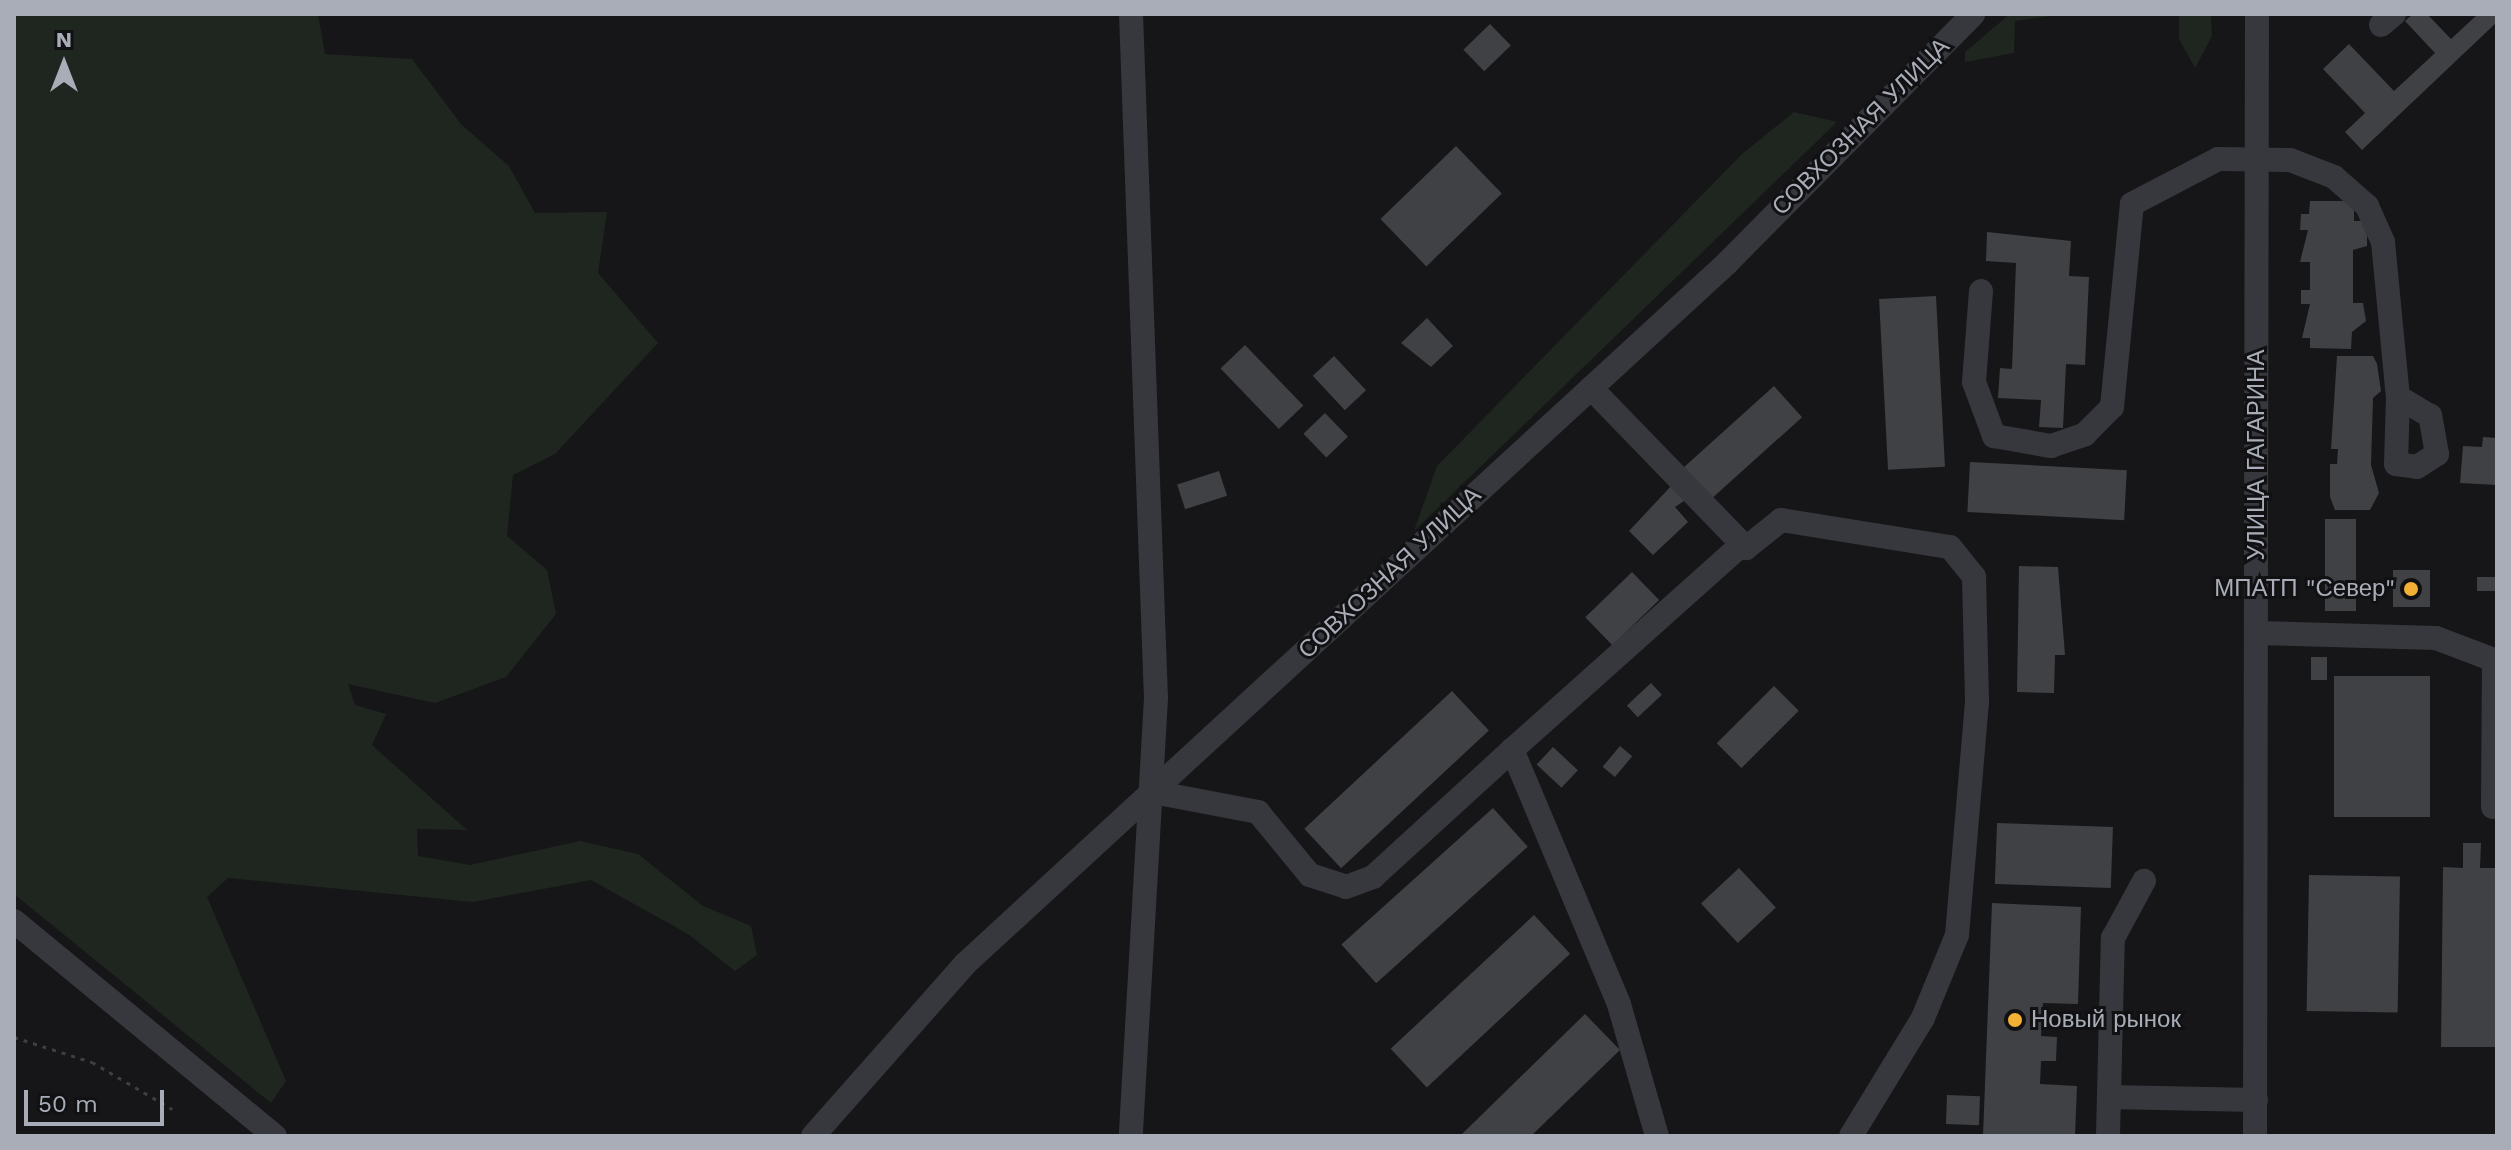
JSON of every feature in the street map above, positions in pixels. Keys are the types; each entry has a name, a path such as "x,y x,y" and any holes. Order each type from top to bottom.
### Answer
{"street":[{"path":"1131,14 1155,623 1153,792 1131,1136"},
{"name":"УЛИЦА ГАГАРИНА","path":"2255,1136 2257,14"},
{"name":"СОВХОЗНАЯ УЛИЦА","path":"813,1136 915,1014 1727,263 1963,17"},
{"path":"1981,291 1974,382 1994,436 2051,446 2085,434 2112,407 2132,204 2218,159 2257,157 2290,160 2334,177 2367,206 2383,242 2398,397"},
{"path":"1591,388 1742,544"},
{"path":"1153,792 1258,812 1310,875 1346,887 1373,877 1742,544 1781,520 1950,547 1974,577 1977,702 1957,935 1923,1018 1851,1136"},
{"path":"2258,633 2436,638 2494,660 2493,807"},
{"path":"1512,750 1619,1004 1657,1136"},
{"path":"2108,1136 2113,938 2144,881"},
{"path":"14,921 275,1136"},
{"path":"2110,1097 2256,1100"}],"path":[{"path":"14,1037 92,1062 172,1109"}],"shaded area":[{"path":"14,14 318,14 325,54 412,59 461,124 509,166 535,213 607,212 598,273 658,343 555,454 513,475 507,536 547,570 556,614 506,677 435,703 348,684 355,705 386,714 372,745 467,830 417,829 418,856 470,865 580,841 638,854 703,906 751,926 757,955 735,971 688,934 591,880 473,902 228,878 207,897 286,1081 271,1103 14,894"},
{"path":"2010,14 2064,14 2015,21 2014,53 1965,62 1965,52"},
{"path":"2179,14 2211,14 2212,36 2195,68 2179,39"},
{"path":"1794,112 1837,122 1414,531 1437,466 1742,154"}],"building":[{"path":"2413,14 2427,14 2451,39 2478,14 2497,14 2497,22 2362,150 2345,132 2365,113 2323,69 2349,44 2394,91 2435,53 2405,21"},
{"path":"1490,24 1511,46 1484,71 1463,50"},
{"path":"1456,146 1502,193 1426,266 1380,219"},
{"path":"2310,201 2354,201 2354,221 2361,221 2367,235 2367,246 2353,250 2353,303 2363,303 2366,321 2352,332 2351,349 2310,348 2310,338 2302,338 2310,304 2301,304 2301,290 2310,290 2310,262 2300,262 2308,230 2300,230 2301,214 2309,214"},
{"path":"1987,232 2071,241 2069,276 2089,277 2085,365 2066,364 2063,428 2039,427 2041,400 1998,398 2000,368 2012,369 2016,263 1986,261"},
{"path":"1936,296 1945,467 1888,470 1879,299"},
{"path":"1427,318 1453,346 1431,367 1401,343"},
{"path":"1245,345 1303,405 1279,429 1221,369"},
{"path":"1334,356 1366,390 1345,410 1313,376"},
{"path":"2337,356 2373,356 2377,364 2381,391 2373,398 2371,465 2379,493 2370,510 2335,510 2330,497 2330,464 2337,464 2338,449 2331,449"},
{"path":"1774,386 1802,417 1711,499 1683,468"},
{"path":"1325,413 1348,437 1326,458 1303,434"},
{"path":"2483,437 2497,438 2497,485 2460,483 2463,446 2482,447"},
{"path":"1970,462 2127,470 2124,520 1967,512"},
{"path":"1219,471 1227,496 1185,509 1177,485"},
{"path":"1672,485 1684,501 1675,507 1688,522 1653,555 1629,531"},
{"path":"2325,519 2356,519 2356,611 2325,611"},
{"path":"2019,566 2058,567 2065,655 2055,655 2054,693 2017,692"},
{"name":"МПАТП \"Север\"","path":"2393,570 2430,570 2430,607 2393,607"},
{"path":"1632,572 1659,600 1612,645 1585,617"},
{"path":"2477,577 2497,577 2497,591 2477,591"},
{"path":"2311,657 2327,657 2327,680 2311,680"},
{"path":"2334,676 2430,676 2430,817 2334,817"},
{"path":"1651,683 1662,695 1638,717 1627,706"},
{"path":"1774,686 1799,711 1741,768 1717,743"},
{"path":"1452,691 1489,730 1341,868 1304,829"},
{"path":"1620,746 1632,756 1615,777 1603,767"},
{"path":"1553,747 1578,770 1561,788 1537,765"},
{"path":"1493,808 1528,847 1376,983 1341,945"},
{"path":"1997,823 2113,827 2111,888 1995,884"},
{"path":"2463,843 2481,843 2480,868 2497,868 2497,1047 2441,1047 2443,867 2463,868"},
{"path":"1739,868 1776,907 1738,943 1701,903"},
{"path":"2309,875 2400,877 2398,1013 2307,1011"},
{"name":"Новый рынок","path":"1992,903 2081,907 2078,1004 2043,1003 2041,1036 2057,1037 2056,1061 2041,1061 2040,1084 2077,1086 2075,1136 1983,1136"},
{"path":"1534,915 1570,954 1427,1087 1391,1049"},
{"path":"1585,1014 1620,1050 1531,1136 1460,1136"},
{"path":"1947,1095 1980,1096 1979,1125 1946,1124"}],"place":[{"name":"МПАТП \"Север\"","path":"2411,589"},
{"name":"Новый рынок","path":"2015,1020"}]}
